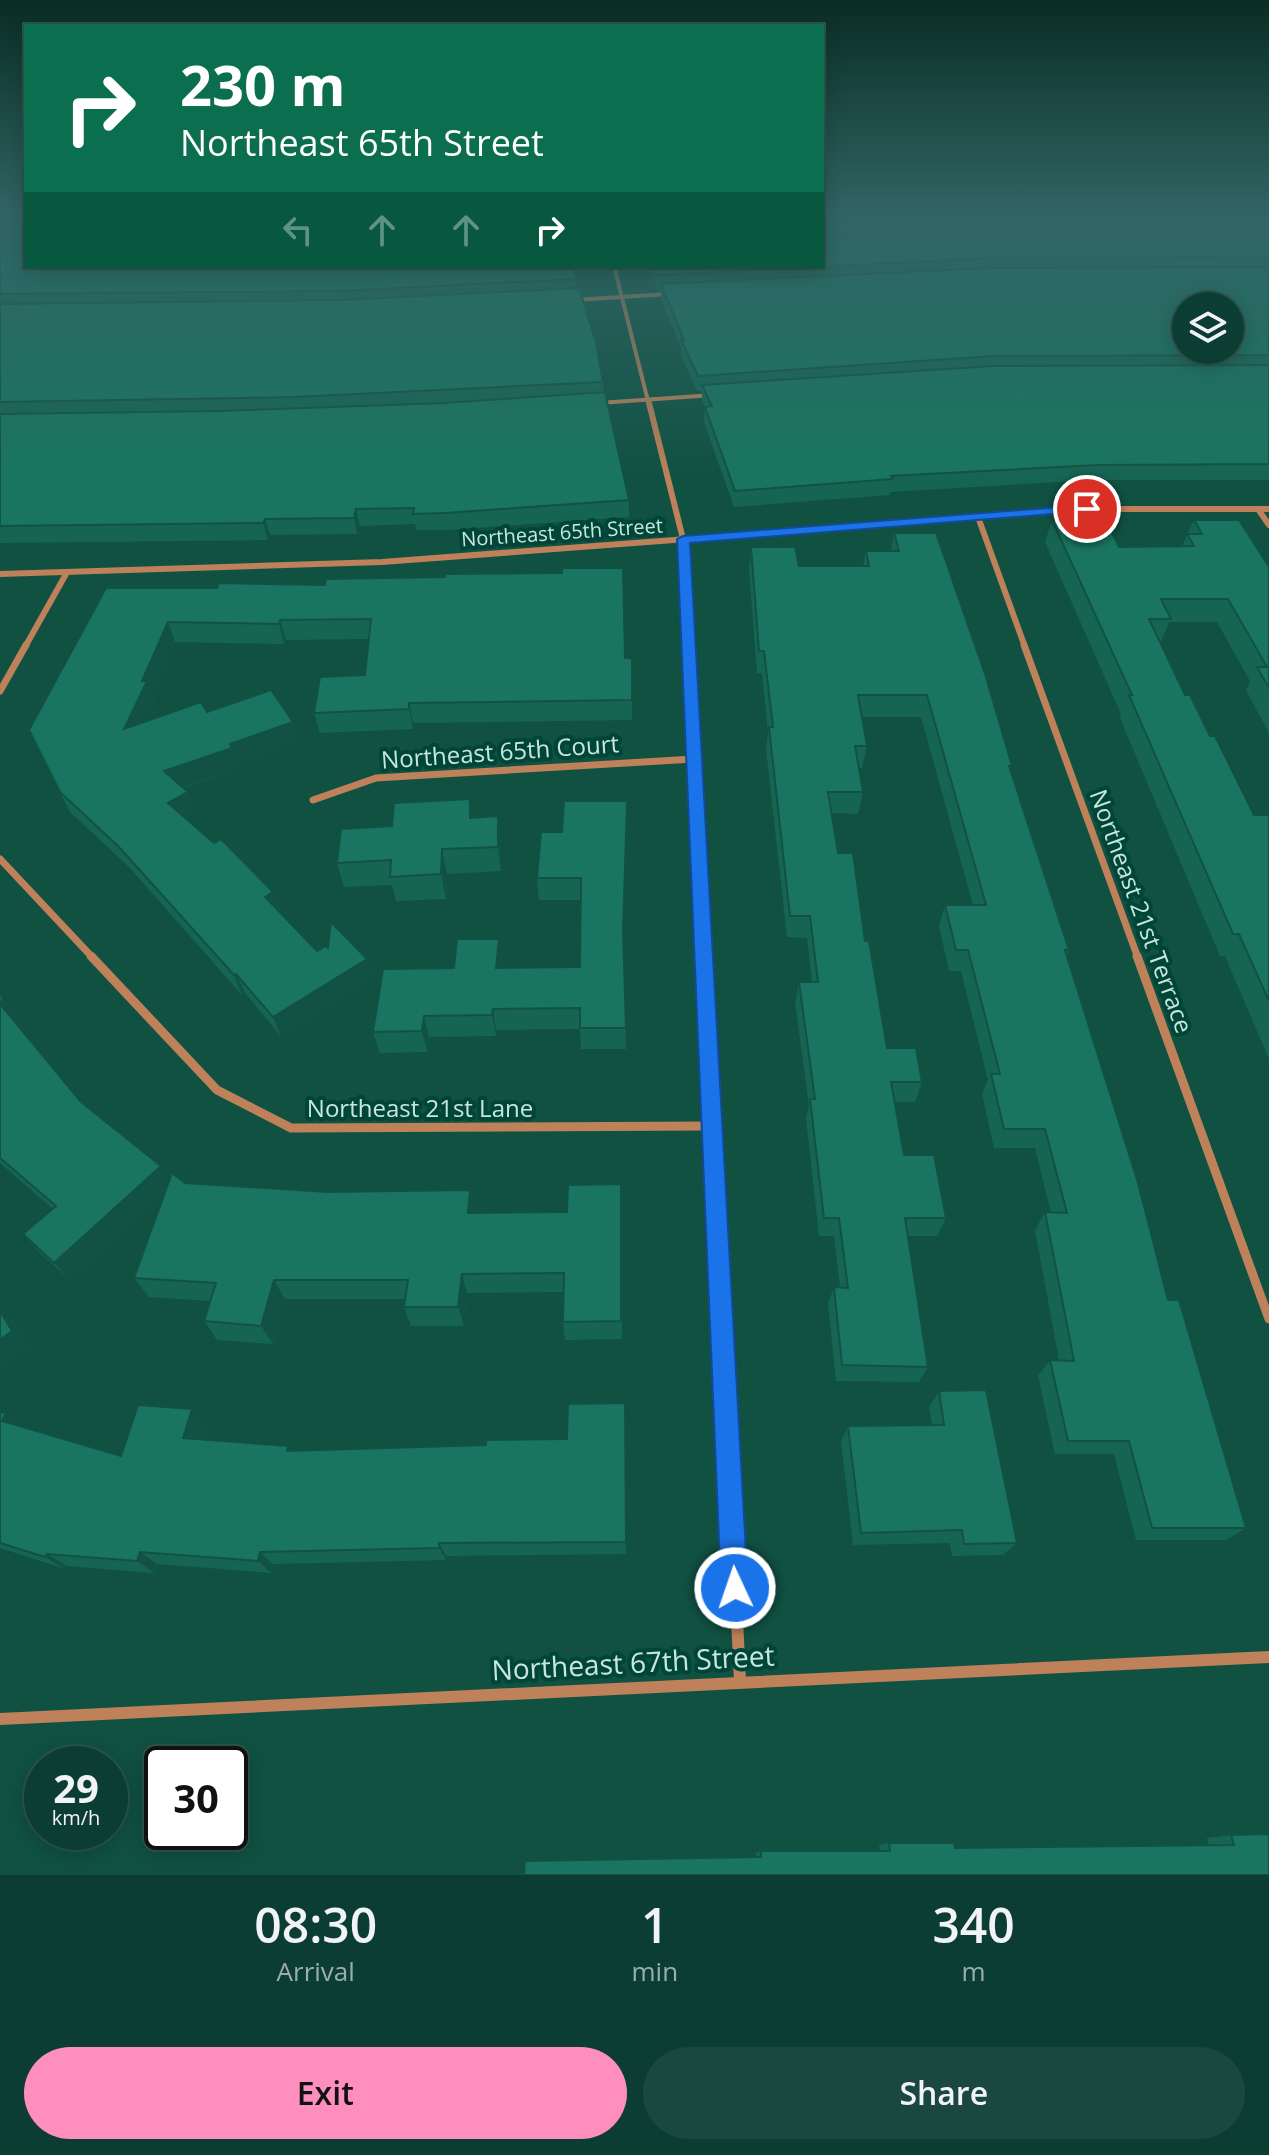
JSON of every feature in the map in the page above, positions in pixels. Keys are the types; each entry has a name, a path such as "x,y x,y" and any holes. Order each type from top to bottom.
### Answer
{"street":[{"path":"625,306 683,539 740,1680"},
{"path":"586,404 726,394"},
{"name":"Northeast 65th Street","path":"0,574 382,562 1087,509 1269,509"},
{"path":"1258,509 1269,525"},
{"name":"Northeast 21st Terrace","path":"978,517 1269,1319"},
{"path":"0,691 66,574"},
{"name":"Northeast 65th Court","path":"313,800 376,778 694,759"},
{"name":"Northeast 21st Lane","path":"0,859 217,1090 291,1128 710,1126"},
{"name":"Northeast 67th Street","path":"0,1719 740,1680 1269,1657"}],"building":[{"path":"0,306 584,306 596,343 603,382 294,397 0,402"},
{"path":"670,306 1172,306 1172,355 993,356 698,376 681,340 684,340"},
{"path":"1244,306 1269,306 1269,355 1244,355"},
{"path":"1269,365 1269,464 1098,465 891,476 893,479 735,491 705,407 712,406 702,385 994,366"},
{"path":"605,392 629,500 445,513 413,514 414,508 356,509 354,518 265,519 263,523 0,526 0,414 219,411 445,403"},
{"path":"1105,519 1119,547 1194,546 1187,534 1202,534 1194,520 1239,520 1269,567 1269,688 1257,667 1267,667 1228,599 1161,599 1171,619 1149,619 1185,695 1190,695 1210,736 1215,736 1254,815 1269,815 1269,1001 1239,934 1233,934 1129,695 1132,695 1052,520"},
{"path":"894,533 936,533 986,677 1012,766 1009,766 1069,950 1065,950 1138,1183 1168,1300 1179,1300 1246,1528 1152,1528 1129,1441 1068,1441 1050,1360 1074,1361 1045,1212 1067,1213 1045,1129 1004,1129 991,1074 1000,1074 968,950 956,950 945,905 986,905 927,695 858,695 867,746 855,746 863,792 828,792 838,853 853,853 865,941 869,941 887,1048 916,1048 922,1082 891,1082 904,1155 934,1155 946,1218 905,1218 928,1367 842,1365 834,1287 848,1288 839,1218 824,1218 810,1099 815,1099 799,982 818,982 810,916 790,916 769,727 773,727 764,651 759,651 751,547 795,547 799,566 869,566 866,551 899,551"},
{"path":"562,568 623,568 625,658 632,658 632,700 409,703 409,709 314,713 320,677 365,675 371,619 280,620 279,624 168,622 142,681 147,681 124,729 201,702 207,712 271,690 293,722 230,744 232,748 164,771 188,792 168,803 214,843 221,839 273,892 265,897 317,951 326,946 328,948 331,922 367,959 273,1017 119,847 60,792 29,730 106,588 217,588 219,583 325,585 326,579 562,573"},
{"path":"470,799 470,818 498,816 498,847 442,849 441,874 390,877 391,860 337,863 341,829 392,826 394,803"},
{"path":"564,801 627,801 623,930 626,1028 580,1028 580,1008 493,1009 492,1015 424,1016 422,1031 373,1032 383,969 454,968 457,939 499,939 496,968 580,967 581,878 537,878 541,832 562,832"},
{"path":"0,1004 81,1102 161,1166 54,1263 23,1234 56,1206 0,1158"},
{"path":"172,1173 185,1183 328,1192 470,1190 468,1213 567,1212 568,1185 621,1184 621,1321 563,1322 564,1273 462,1274 458,1307 404,1307 408,1280 274,1280 261,1326 204,1321 216,1283 134,1278"},
{"path":"0,1311 12,1331 0,1340"},
{"path":"986,1390 1017,1543 964,1544 962,1530 861,1533 848,1426 944,1425 939,1391"},
{"path":"625,1403 626,1542 439,1543 439,1548 260,1552 258,1561 140,1552 137,1561 47,1554 45,1557 0,1543 0,1412 6,1413 2,1421 121,1456 138,1405 192,1409 183,1438 288,1446 287,1451 486,1445 486,1440 567,1439 568,1404"},
{"path":"1269,1834 1269,1875 524,1875 525,1861 761,1857 761,1851 890,1851 889,1843 954,1843 955,1848 1234,1845 1231,1835"}],"route":[{"path":"735,1588 683,539 1087,509"}]}
